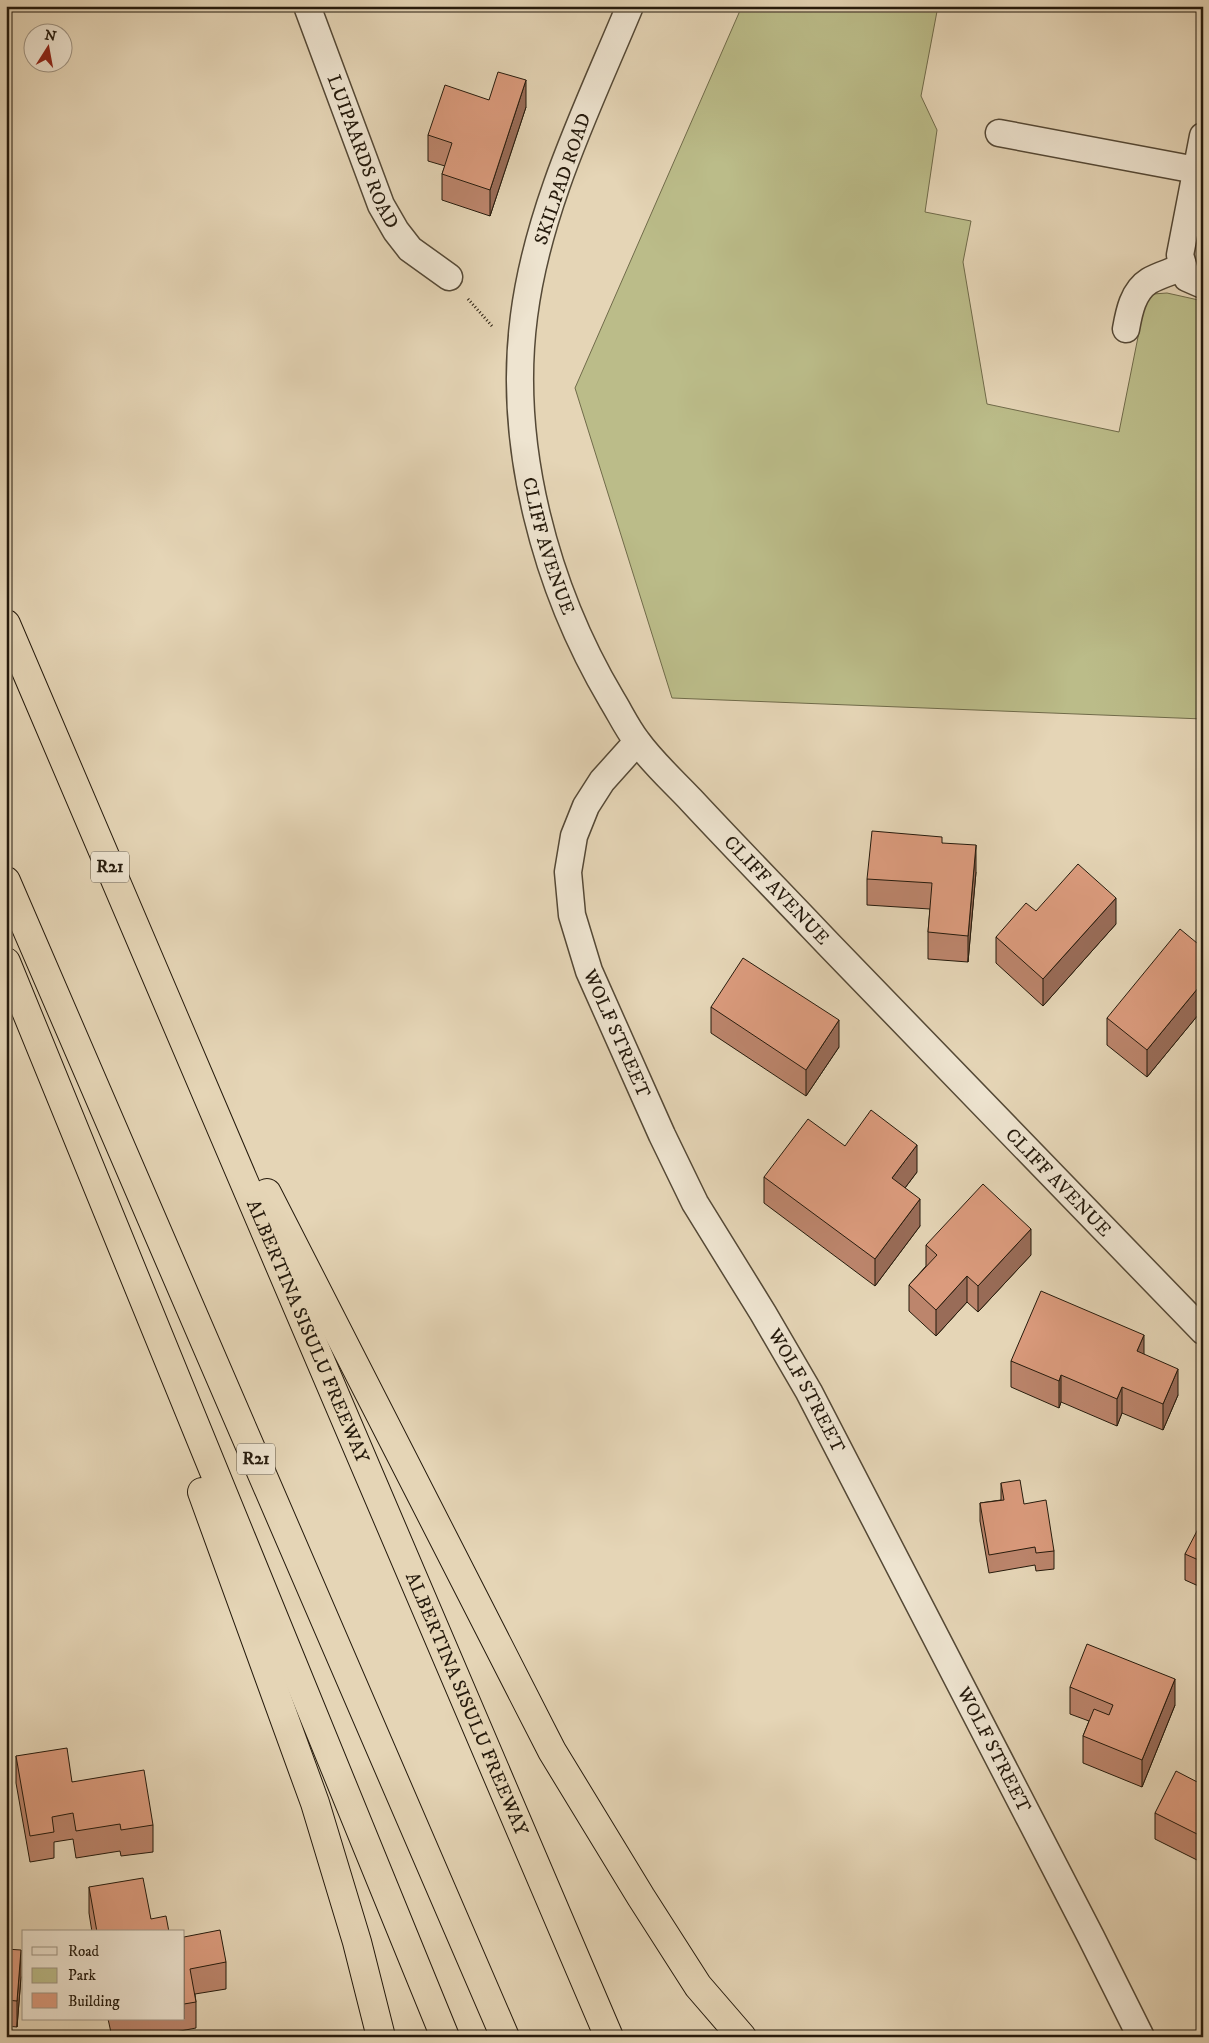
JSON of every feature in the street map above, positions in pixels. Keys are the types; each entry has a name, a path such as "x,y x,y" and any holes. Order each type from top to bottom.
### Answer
{"highway":[{"name":"ALBERTINA SISULU FREEWAY","path":"6,624 609,2037"},
{"name":"R21","path":"6,881 505,2037"},
{"path":"6,962 445,2037"},
{"path":"214,1110 240,1142 252,1162 552,1751 698,1986 742,2037"},
{"path":"103,1199 114,1247 136,1316 229,1563 315,1803 357,1942 381,2037"}],"street":[{"name":"LUIPAARDS ROAD","path":"307,6 381,205 410,250 449,278"},
{"name":"SKILPAD ROAD","path":"521,358 523,318 531,274 548,208 630,6"},
{"path":"999,133 1196,170"},
{"path":"1203,136 1180,256 1187,278 1203,285"},
{"path":"1126,329 1130,308 1137,293 1149,281 1182,267"},
{"name":"CLIFF AVENUE","path":"521,358 522,415 530,483 544,547 570,619 601,681 637,742 893,1012 1203,1331"},
{"name":"WOLF STREET","path":"637,742 602,781 586,806 574,836 568,872 572,915 589,971 662,1135 695,1203 763,1312 809,1392 1087,1929 1140,2037"}],"path":[{"path":"449,278 521,358"}],"green space":[{"path":"742,6 938,6 921,96 937,130 925,212 971,221 963,262 987,404 1119,432 1144,307 1153,294 1167,293 1203,301 1203,719 672,698 575,388"}],"building":[{"path":"498,72 526,80 490,190 442,174 452,143 428,135 445,85 489,100"},
{"path":"872,831 942,837 942,843 976,845 968,936 928,932 932,883 867,879"},
{"path":"1078,864 1116,898 1043,979 996,937 1026,903 1036,911"},
{"path":"1180,929 1203,948 1203,982 1147,1050 1107,1018"},
{"path":"743,958 839,1020 806,1070 711,1007"},
{"path":"871,1110 917,1145 892,1178 920,1199 875,1259 764,1177 808,1119 845,1146"},
{"path":"983,1184 1031,1229 978,1286 967,1276 936,1310 909,1285 937,1255 926,1245"},
{"path":"1041,1291 1144,1335 1137,1351 1178,1369 1163,1404 1122,1387 1117,1399 1061,1375 1059,1381 1011,1361"},
{"path":"1020,1480 1024,1504 1046,1500 1054,1551 1036,1553 1035,1547 989,1555 980,1503 1004,1500 1001,1483"},
{"path":"1198,1529 1203,1532 1203,1562 1185,1554"},
{"path":"1087,1644 1175,1679 1142,1760 1083,1736 1094,1709 1109,1715 1113,1705 1070,1687"},
{"path":"67,1748 72,1782 144,1770 153,1825 121,1830 120,1824 76,1831 73,1813 52,1817 54,1832 30,1836 16,1756"},
{"path":"1176,1771 1203,1785 1203,1837 1155,1813"},
{"path":"143,1878 151,1919 166,1916 169,1930 97,1930 89,1887"},
{"path":"220,1930 226,1962 190,1969 196,2002 185,2004 185,1937"},
{"path":"6,1949 21,1950 17,2001 6,2000"}]}
